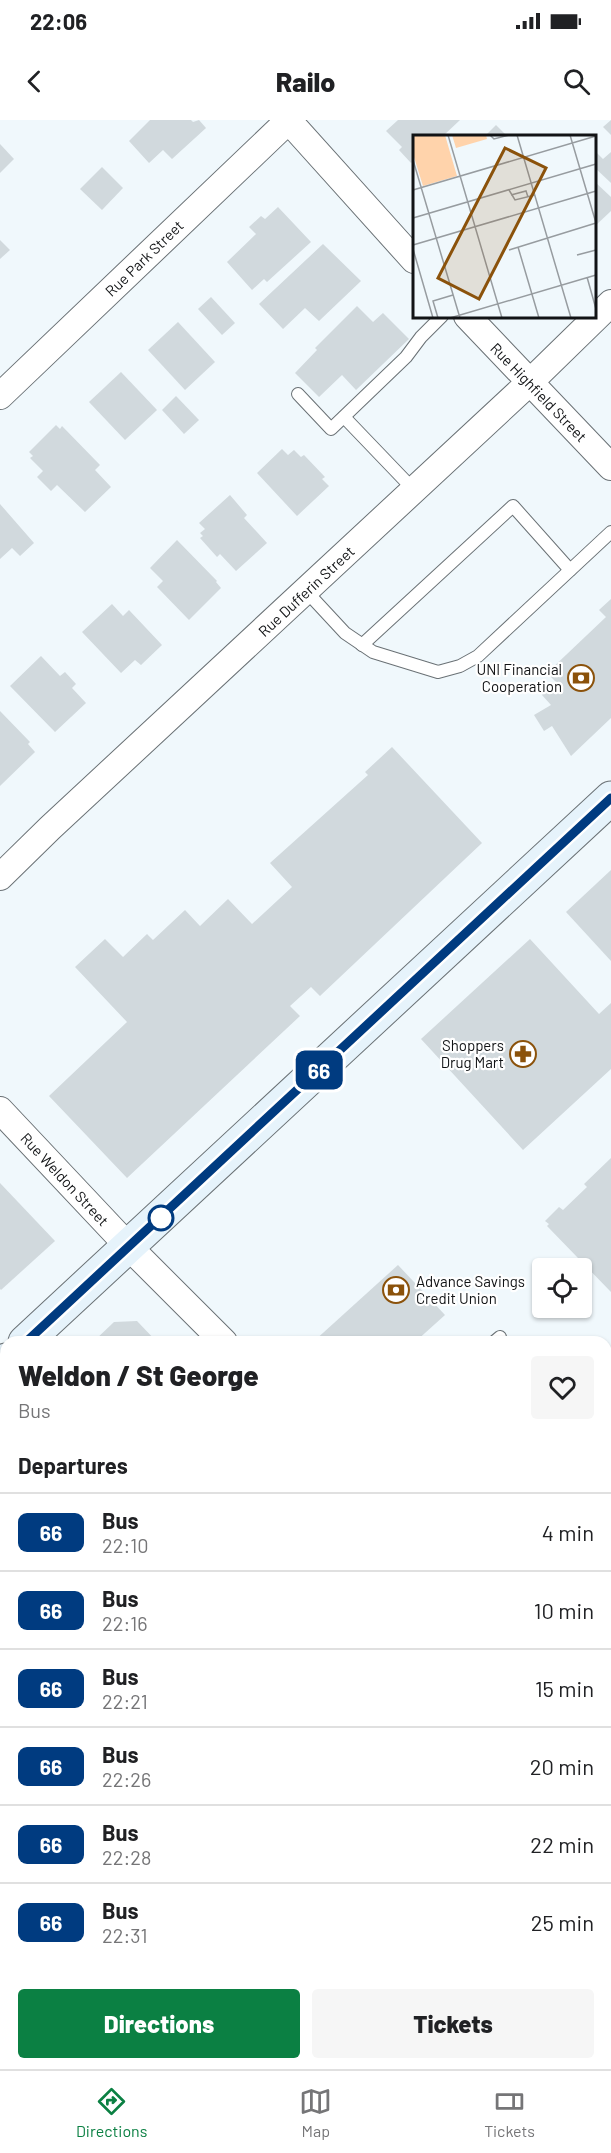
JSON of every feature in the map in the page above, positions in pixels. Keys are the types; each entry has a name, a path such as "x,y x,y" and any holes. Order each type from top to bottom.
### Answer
{"main road":[{"path":"33,1336 611,798"}],"street":[{"path":"288,120 413,259"},
{"name":"Rue Park Street","path":"0,396 288,120"},
{"name":"Rue Dufferin Street","path":"596,318 611,303"},
{"name":"Rue Highfield Street","path":"469,318 611,467"},
{"name":"Rue Dufferin Street","path":"0,878 596,318"},
{"name":"Rue Weldon Street","path":"0,1110 129,1248 218,1336"}],"lane":[{"path":"298,393 331,429 406,357 421,337 440,318"},
{"path":"344,417 414,490"},
{"path":"362,645 513,506 570,570"},
{"path":"306,591 345,633 373,652 438,672 460,666 478,656 611,532"}],"building":[{"path":"150,120 191,120 193,122 199,120 206,128 172,159 163,150 149,163 129,141"},
{"path":"398,120 460,120 444,135 413,135 413,161 411,163 399,150 402,147 386,131"},
{"path":"611,120 611,135 603,127"},
{"path":"496,125 506,135 486,135"},
{"path":"0,144 14,159 0,173"},
{"path":"596,152 603,159 611,152 611,183 596,169"},
{"path":"102,167 123,188 102,210 80,189"},
{"path":"596,183 611,197 611,211 596,225"},
{"path":"278,207 311,242 267,282 264,279 252,290 227,262 256,234 249,227 261,216 265,219"},
{"path":"0,240 10,250 0,259"},
{"path":"323,244 361,281 319,321 305,308 283,329 259,304"},
{"path":"211,297 235,323 222,335 198,309"},
{"path":"357,306 373,322 383,313 409,339 356,390 342,375 319,397 295,373 317,350 315,348"},
{"path":"178,322 215,362 185,390 148,350"},
{"path":"121,372 157,410 125,440 89,402"},
{"path":"176,396 199,420 184,434 162,410"},
{"path":"56,425 60,429 62,426 100,465 95,470 111,487 85,512 57,485 51,491 37,477 43,471 30,458 33,456 29,452"},
{"path":"282,449 288,455 294,450 301,457 304,455 325,477 322,479 329,486 297,516 257,473"},
{"path":"230,495 247,515 244,518 267,543 236,571 220,554 217,557 200,538 203,536 200,533 205,529 199,523"},
{"path":"0,504 34,543 20,556 12,548 0,559"},
{"path":"177,540 221,588 189,620 157,587 163,581 150,568"},
{"name":"UNI Financial Cooperation","path":"611,599 611,718 571,756 552,726 544,731 534,715 551,705 542,695 556,682 547,673 606,617 599,610"},
{"path":"112,604 123,616 129,610 162,645 141,665 135,660 121,673 82,632"},
{"path":"41,656 60,676 65,672 76,684 72,688 86,703 55,732 10,686"},
{"path":"0,711 30,742 28,744 35,752 0,786"},
{"path":"392,747 482,843 320,996 311,987 290,1006 300,1016 127,1178 49,1096 127,1022 75,967 105,939 123,957 147,934 153,940 185,910 200,926 228,899 252,924 292,887 270,863 368,775 365,772"},
{"path":"611,870 611,961 566,912"},
{"name":"Shoppers Drug Mart","path":"530,939 599,1014 611,1003 611,1069 523,1150 421,1039"},
{"path":"611,1158 611,1292 592,1272 592,1258 578,1258 547,1226 549,1224 545,1221 559,1207 563,1210 587,1187 584,1184"},
{"path":"0,1183 55,1241 1,1290 0,1289"},
{"name":"Advance Savings Credit Union","path":"398,1265 445,1315 422,1336 320,1336"},
{"path":"137,1321 151,1336 99,1336 114,1322"}],"bus line":[{"name":"66","path":"33,1336 611,798"}],"place":[{"name":"UNI Financial Cooperation","path":"581,678"},
{"name":"Shoppers Drug Mart","path":"523,1054"},
{"name":"Advance Savings Credit Union","path":"396,1290"}]}
